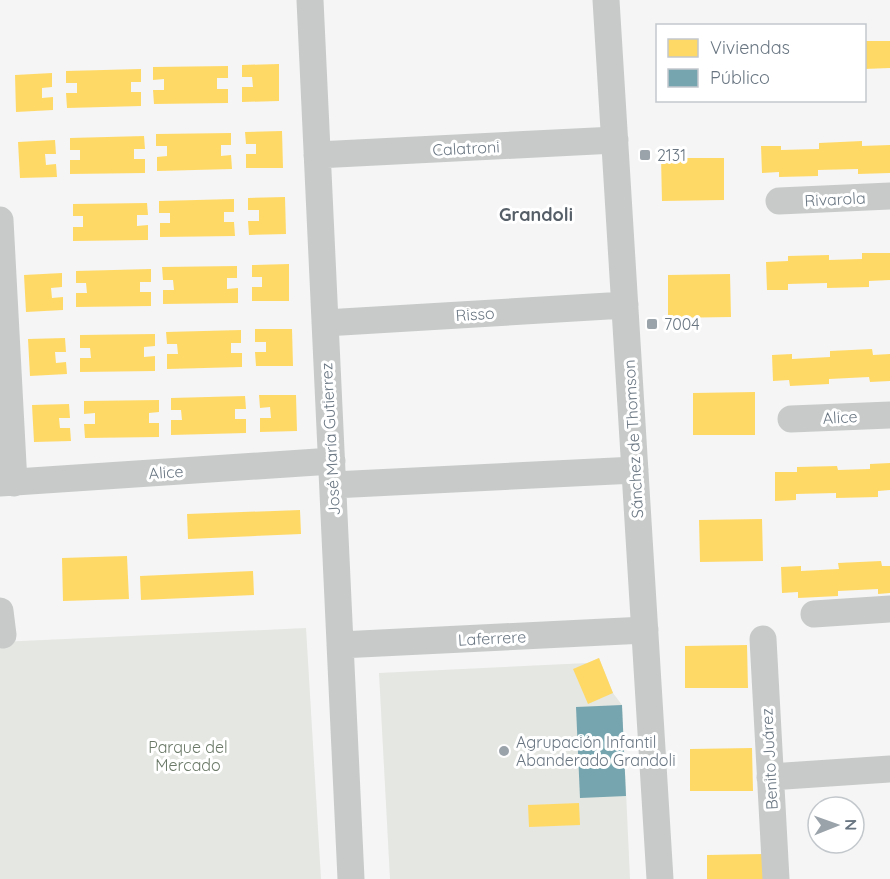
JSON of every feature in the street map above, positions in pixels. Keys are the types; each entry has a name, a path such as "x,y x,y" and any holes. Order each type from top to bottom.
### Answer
{"street":[{"name":"José María Gutierrez","path":"310,0 351,879"},
{"name":"Sánchez de Thomson","path":"606,0 660,879"},
{"name":"Calatroni","path":"317,155 615,140"},
{"name":"Rivarola","path":"779,201 890,196"},
{"path":"0,220 7,483"},
{"name":"Risso","path":"325,323 625,305"},
{"name":"Alice","path":"791,419 890,415"},
{"name":"Alice","path":"7,483 332,473 635,470"},
{"path":"814,615 890,609"},
{"name":"Laferrere","path":"340,645 645,630"},
{"name":"Benito Juárez","path":"763,639 776,879"},
{"path":"770,777 890,769"}],"green space":[{"name":"Parque del Mercado","path":"306,628 321,879 0,879 0,642"},
{"name":"Agrupación Infantil Abanderado Grandoli","path":"599,658 613,693 622,705 630,879 390,879 379,673 588,663"}],"building: Viviendas":[{"path":"866,41 890,41 890,68 866,69"},
{"path":"279,64 279,101 242,102 242,87 253,87 252,77 242,77 242,65"},
{"path":"228,66 228,78 217,78 217,89 228,89 228,103 154,104 153,90 164,90 164,79 153,80 153,67"},
{"path":"141,69 141,82 131,82 131,92 141,92 141,106 67,108 66,93 77,93 77,83 66,83 66,71"},
{"path":"52,73 52,87 42,88 42,98 53,97 53,110 16,112 15,75"},
{"path":"282,131 283,168 246,168 246,154 256,154 256,144 246,144 245,132"},
{"path":"231,133 231,145 221,145 221,156 231,155 232,169 157,171 157,157 167,156 167,146 156,146 156,134"},
{"path":"144,136 145,149 134,149 134,159 145,159 145,173 70,174 70,160 80,160 80,150 70,150 70,138"},
{"path":"55,140 56,154 45,154 46,165 56,164 57,177 20,178 18,142"},
{"path":"862,141 862,146 890,145 890,173 858,174 858,169 818,170 818,176 779,177 779,172 762,173 761,146 781,146 781,150 819,149 819,143"},
{"path":"661,158 724,158 724,200 662,201"},
{"path":"285,197 286,234 249,235 248,221 259,221 259,210 248,210 248,198"},
{"path":"234,199 234,212 224,212 224,222 234,222 235,236 160,237 160,223 170,223 170,213 159,213 159,201"},
{"path":"147,203 148,215 137,215 137,226 148,225 148,240 73,241 73,227 83,227 83,216 73,216 73,204"},
{"path":"862,253 890,253 890,280 869,281 869,287 827,288 827,283 788,284 788,290 767,290 766,262 788,261 788,256 829,255 829,260 862,259"},
{"path":"289,264 289,301 252,301 252,287 262,287 262,277 252,277 252,265"},
{"path":"237,266 237,278 227,278 227,289 238,288 238,303 163,304 163,290 174,290 173,280 163,280 162,267"},
{"path":"151,269 151,282 140,282 140,292 151,292 151,306 76,307 76,293 87,293 86,283 76,283 76,271"},
{"path":"62,273 62,287 51,288 52,298 63,297 63,310 26,312 24,275"},
{"path":"730,274 731,317 668,318 668,275"},
{"path":"255,329 292,329 293,366 256,366 255,352 266,352 266,342 255,342"},
{"path":"241,330 241,343 231,343 231,353 242,353 242,367 167,369 167,354 178,354 177,344 167,344 166,332"},
{"path":"155,334 155,346 144,347 144,357 155,356 155,371 80,372 80,358 91,358 90,348 80,348 80,335"},
{"path":"65,338 66,352 55,352 56,363 66,362 67,374 30,376 28,339"},
{"path":"872,349 873,355 890,354 890,381 870,382 869,377 829,379 829,384 790,386 789,380 773,381 772,355 792,354 792,359 830,357 830,351"},
{"path":"755,392 755,435 693,435 693,393"},
{"path":"259,395 296,395 297,431 260,432 260,418 271,418 270,407 260,408"},
{"path":"245,396 246,409 235,409 235,419 246,419 246,433 171,435 171,420 182,420 181,410 171,410 171,398"},
{"path":"159,400 159,412 149,413 149,423 159,423 159,437 85,438 84,424 95,424 95,413 84,414 84,401"},
{"path":"69,404 70,418 59,418 60,428 70,428 71,441 34,442 32,405"},
{"path":"890,463 890,490 878,491 878,497 836,498 836,493 796,494 796,500 775,501 775,472 797,472 797,467 837,466 838,470 870,469 870,464"},
{"path":"300,510 301,534 188,539 187,514"},
{"path":"762,519 763,561 700,562 699,520"},
{"path":"127,556 129,599 63,601 62,558"},
{"path":"881,561 882,566 890,566 890,593 878,594 878,589 838,591 838,596 798,598 798,592 782,593 781,567 801,566 801,571 839,569 838,563"},
{"path":"253,571 254,595 141,600 140,576"},
{"path":"747,645 748,688 685,688 685,646"},
{"path":"599,658 613,693 588,704 573,669"},
{"path":"752,748 753,791 690,791 690,749"},
{"path":"579,803 580,825 529,827 528,805"},
{"path":"769,854 769,879 707,879 707,855"}],"building: Público":[{"path":"622,705 626,796 580,798 576,707"}],"place":[{"name":"2131","path":"645,155"},
{"name":"7004","path":"652,324"},
{"name":"Agrupación Infantil Abanderado Grandoli","path":"504,751"}],"district":[{"name":"Grandoli","path":"536,215"}]}
